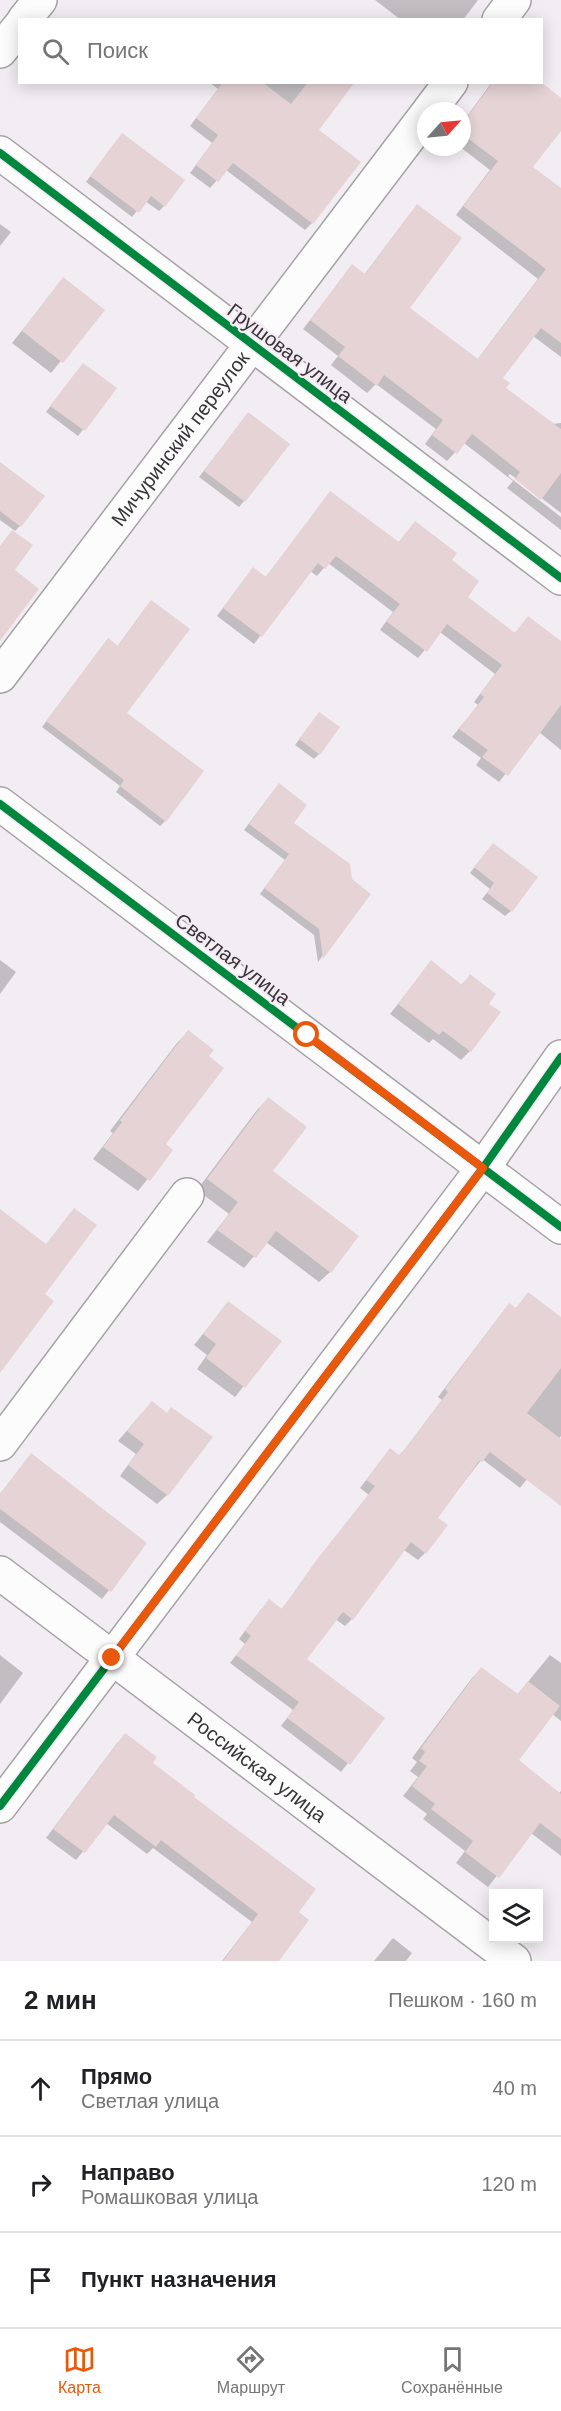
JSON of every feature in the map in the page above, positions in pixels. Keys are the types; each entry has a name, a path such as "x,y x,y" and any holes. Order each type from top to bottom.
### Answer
{"street":[{"path":"26,18 40,0"},
{"path":"500,18 514,0"},
{"path":"0,51 18,28"},
{"path":"436,102 449,84"},
{"name":"Мичуринский переулок","path":"0,676 417,127"},
{"name":"Грушовая улица","path":"0,153 561,578"},
{"name":"Светлая улица","path":"0,804 561,1227"},
{"path":"0,1806 483,1168 561,1057"},
{"path":"0,1444 186,1195"},
{"name":"Российская улица","path":"0,1573 514,1961"}],"building":[{"path":"222,84 265,84 291,104 306,84 354,84 319,130 361,162 313,224 233,163 218,182 196,165 218,135 196,118"},
{"path":"492,84 543,84 561,98 561,131 533,167 561,188 561,343 541,328 503,378 510,383 506,388 561,429 561,473 541,500 515,479 520,472 472,434 457,454 432,435 443,420 384,375 377,386 338,356 345,347 310,320 352,264 365,274 417,204 462,238 410,308 478,359 546,269 463,206 498,161 471,141 471,112"},
{"path":"122,133 185,180 165,207 151,196 139,213 90,176"},
{"path":"63,277 105,310 63,363 22,331"},
{"path":"83,363 117,388 85,431 50,406"},
{"path":"248,412 290,444 245,502 204,471"},
{"path":"0,462 45,496 21,527 0,511"},
{"path":"330,491 399,542 415,521 457,553 452,560 479,581 468,597 515,633 528,616 561,641 561,705 508,776 482,757 488,750 459,729 484,697 480,694 502,665 447,624 427,652 386,621 400,604 336,556 325,569 318,563 262,637 223,608 253,567 266,577"},
{"path":"12,530 33,545 15,570 39,589 0,641 0,546"},
{"path":"151,600 190,629 127,713 204,771 166,822 120,786 124,780 46,721 108,638 118,646"},
{"path":"319,712 340,727 320,755 299,739"},
{"path":"279,783 307,805 294,823 350,864 352,879 371,894 323,959 319,929 264,888 289,854 249,824"},
{"path":"493,843 538,877 512,912 487,893 494,883 474,867"},
{"path":"431,960 462,985 470,974 496,994 489,1004 501,1012 471,1052 443,1031 439,1035 398,1004"},
{"path":"188,1030 214,1050 209,1056 224,1068 166,1144 173,1150 150,1181 103,1147 122,1122 120,1120"},
{"path":"268,1097 307,1127 273,1171 359,1236 331,1273 276,1231 256,1258 217,1230 238,1202 207,1179"},
{"path":"74,1208 97,1225 45,1294 54,1301 0,1373 0,1209 46,1244"},
{"path":"528,1292 561,1317 561,1368 527,1413 561,1439 561,1506 490,1452 482,1462 480,1460 438,1518 448,1525 426,1554 411,1542 353,1620 343,1612 307,1659 385,1718 350,1765 287,1718 299,1702 236,1655 251,1636 245,1631 269,1599 282,1609 315,1562 375,1486 366,1480 390,1448 399,1455 404,1450 448,1392 445,1389 509,1303 516,1308"},
{"path":"228,1301 282,1341 245,1388 206,1358 216,1344 203,1334"},
{"path":"152,1401 167,1413 171,1407 213,1437 168,1496 128,1465 144,1444 127,1431"},
{"path":"31,1453 147,1543 111,1592 0,1509 0,1494"},
{"path":"481,1667 518,1694 528,1681 560,1706 519,1760 561,1794 561,1839 540,1823 499,1878 465,1852 473,1841 431,1809 435,1804 412,1786 427,1766 419,1761 425,1752 421,1748"},
{"path":"125,1733 157,1757 153,1763 195,1795 194,1797 316,1889 299,1912 309,1920 279,1961 223,1961 258,1914 161,1840 156,1847 114,1815 85,1853 53,1829"}],"cycle path":[{"path":"0,153 561,578"},
{"path":"0,804 561,1227"},
{"path":"0,1806 483,1168 561,1057"}],"route":[{"path":"112,1658 483,1168 307,1035"}]}
